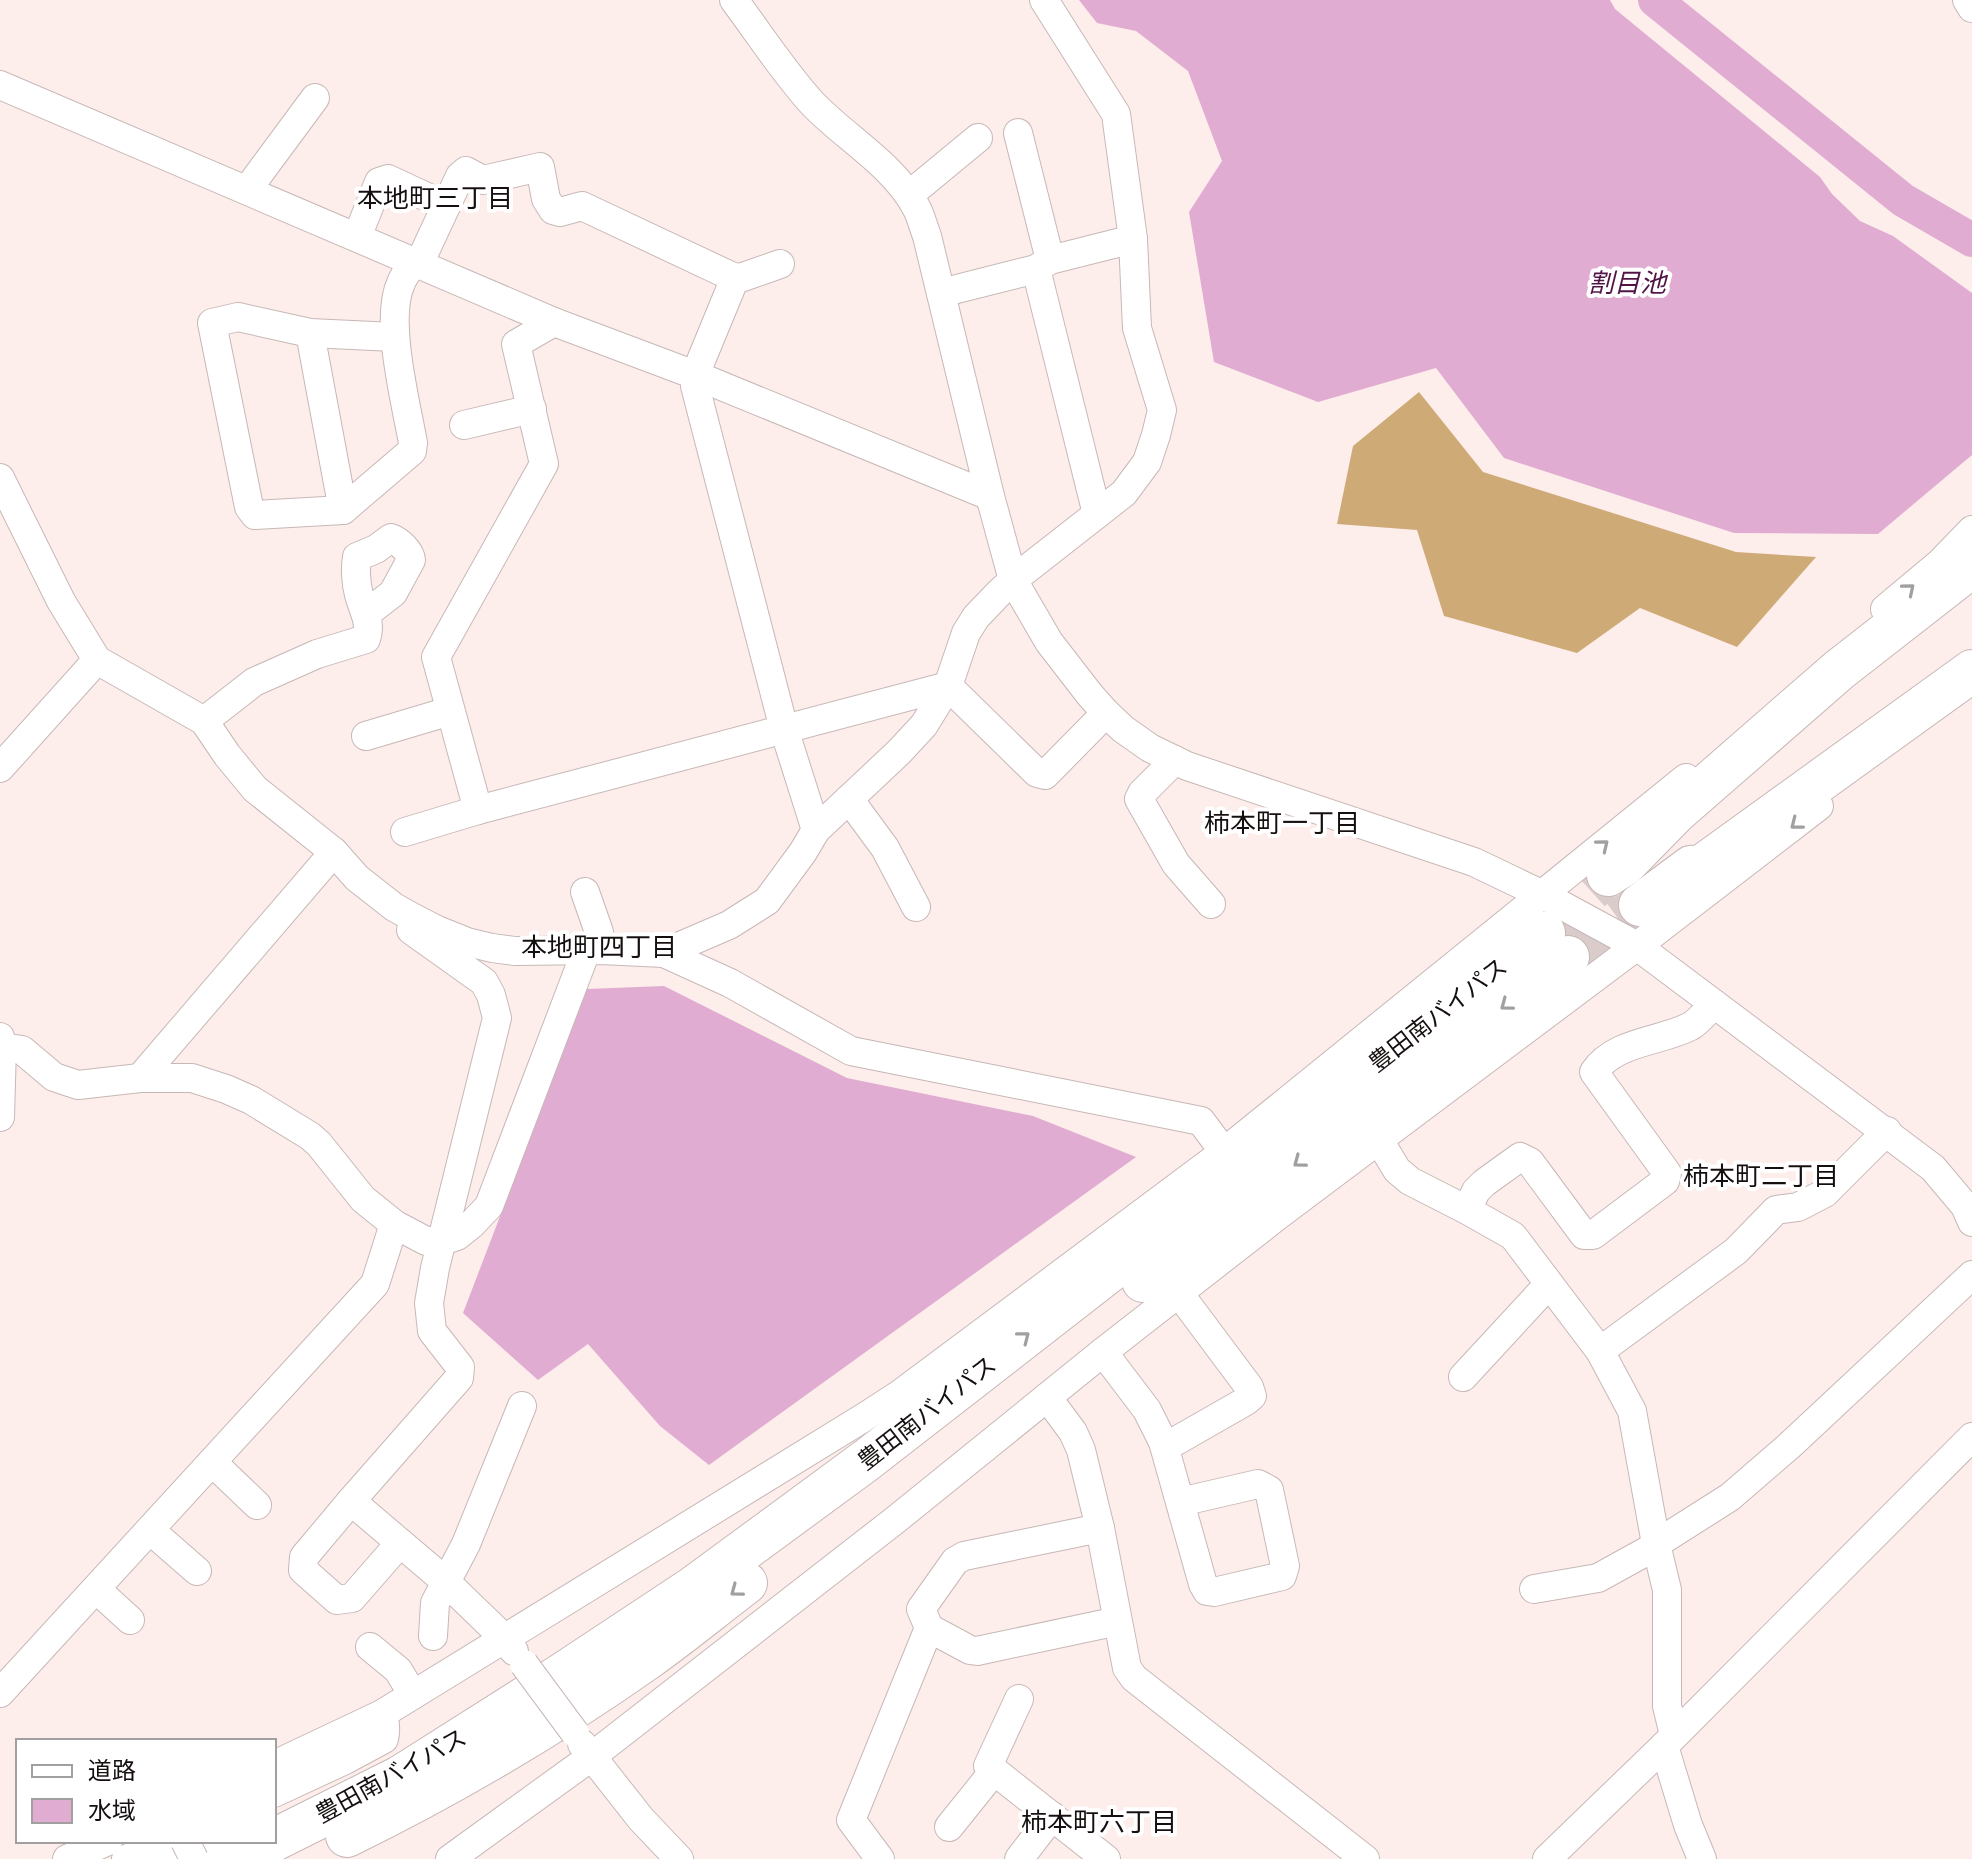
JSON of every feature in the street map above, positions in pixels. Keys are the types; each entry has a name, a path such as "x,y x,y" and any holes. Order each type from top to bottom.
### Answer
{"highway":[{"path":"1616,869 1675,813 1839,670 1972,566"},
{"path":"1640,905 1691,867 1702,866 1972,671"},
{"name":"豊田南バイパス","path":"276,1839 400,1777 694,1587 868,1459 1552,928"},
{"name":"豊田南バイパス","path":"300,1859 411,1805 532,1734 649,1657 1552,928"},
{"path":"276,1811 468,1715 552,1665 665,1589 694,1587"},
{"path":"365,1859 546,1743 590,1711 649,1657"},
{"path":"167,1859 208,1843"},
{"name":"豊田南バイパス","path":"236,1859 269,1843"}],"street":[{"path":"734,0 814,105 890,174 917,208 927,236 1013,580 1049,642 1106,713 1150,748 1187,766 1474,862 1552,928 1637,946 1933,1168 1965,1206 1972,1222"},
{"path":"664,953 729,925 767,901 816,830 924,725 948,686 966,633 976,617 1013,580 1124,493 1147,462 1162,410 1137,328 1133,239 1116,114 1044,0"},
{"path":"1967,0 1972,8"},
{"path":"0,85 554,322 695,375 990,496"},
{"path":"247,190 315,98"},
{"path":"1018,133 1097,514"},
{"path":"909,195 978,138"},
{"path":"394,337 310,333 238,317 212,323 249,507 255,515 343,510 412,451 394,337 397,297 400,283 417,263 460,176 466,171 483,180 540,167 546,199 553,210 560,212 582,206 735,278 780,264"},
{"path":"357,237 379,182 388,179 446,206"},
{"path":"941,293 1133,239"},
{"path":"735,278 695,375 695,386 784,729 816,830"},
{"path":"478,810 436,657 544,464 516,344 554,322"},
{"path":"310,333 343,510"},
{"path":"464,425 532,409"},
{"path":"0,478 61,601 97,660 204,721 255,789 334,852 357,878 410,916 467,942 515,951 664,953 730,983 851,1051 1201,1121 1224,1152"},
{"path":"276,1764 382,1714 850,1427 900,1394 1224,1152 1552,928 1765,714 1940,563 1972,530"},
{"path":"204,721 254,682 317,654 366,639 369,634 366,614"},
{"path":"0,768 97,660"},
{"path":"405,832 948,686"},
{"path":"948,686 1037,773 1045,775 1106,713"},
{"path":"450,1859 591,1757 894,1521 1178,1292 1850,782 1972,696"},
{"path":"366,736 450,711"},
{"path":"1175,760 1139,799 1176,864 1211,904"},
{"path":"849,799 885,848 916,907"},
{"path":"140,1078 334,852"},
{"path":"374,891 380,908 484,982 497,1018 429,1303 432,1331 460,1367 459,1378 304,1557 303,1570 337,1600 352,1598 400,1543"},
{"path":"0,1117 1,1042 22,1050 54,1077 78,1085 140,1078 192,1078 251,1100 310,1136 363,1199 394,1224 426,1241 442,1241 457,1236 489,1206 594,950 599,932 585,892"},
{"path":"1467,1210 1476,1191 1484,1183 1520,1157 1530,1162 1584,1235 1593,1235 1665,1181 1667,1173 1594,1072 1600,1063 1625,1049 1691,1025 1714,1004"},
{"path":"1600,1351 1736,1251 1776,1210 1798,1207 1825,1193 1887,1131"},
{"path":"1379,1140 1397,1170 1410,1181 1513,1236 1600,1351 1632,1411 1667,1590 1669,1741 1688,1825 1702,1859"},
{"path":"0,1693 375,1284 394,1224"},
{"path":"1534,1589 1598,1578 1730,1497 1972,1275"},
{"path":"1463,1377 1548,1285"},
{"path":"1163,1442 1176,1441 1252,1396 1249,1387 1178,1292"},
{"path":"1103,1352 1147,1410 1163,1442 1180,1502"},
{"path":"1047,1397 1073,1432 1081,1450 1100,1528 1127,1668 1134,1678 1365,1859"},
{"path":"433,1636 435,1603 466,1544 522,1406"},
{"path":"1547,1859 1972,1437"},
{"path":"212,1462 257,1505"},
{"path":"351,1501 447,1583 504,1638 591,1757 641,1819 679,1859"},
{"path":"1100,1528 964,1556 955,1561 921,1609 929,1628 977,1651 1118,1621"},
{"path":"150,1530 197,1571"},
{"path":"96,1589 130,1620"},
{"path":"880,1859 851,1820 929,1628"},
{"path":"370,1647 398,1670 413,1695"},
{"path":"1019,1699 988,1766 1106,1859"},
{"path":"276,1792 384,1739 385,1721 382,1714"},
{"path":"949,1827 994,1771"},
{"path":"1019,1859 1052,1816"},
{"path":"67,1859 103,1843"},
{"path":"126,1859 162,1843"}],"shaded area":[{"path":"1419,392 1483,472 1736,552 1816,557 1737,647 1640,608 1577,653 1444,616 1417,530 1337,524 1353,446"}],"water":[{"name":"割目池","path":"1079,0 1610,0 1615,9 1820,177 1832,194 1860,221 1893,236 1972,293 1972,455 1878,534 1734,533 1504,458 1436,368 1318,402 1214,362 1189,212 1222,161 1188,71 1136,31 1097,23"},
{"path":"664,986 847,1078 1033,1116 1136,1157 709,1465 660,1426 588,1344 538,1380 463,1313 587,989"}],"waterway":[{"name":"割目池","path":"1655,0 1903,200 1972,240"}],"tunnel":[{"path":"1544,933 1608,875"},
{"path":"1568,957 1640,905"}],"district":[{"name":"本地町三丁目","path":"435,198"},
{"name":"柿本町一丁目","path":"1282,823"},
{"name":"本地町四丁目","path":"599,947"},
{"name":"柿本町二丁目","path":"1761,1176"},
{"name":"柿本町六丁目","path":"1099,1822"}]}
